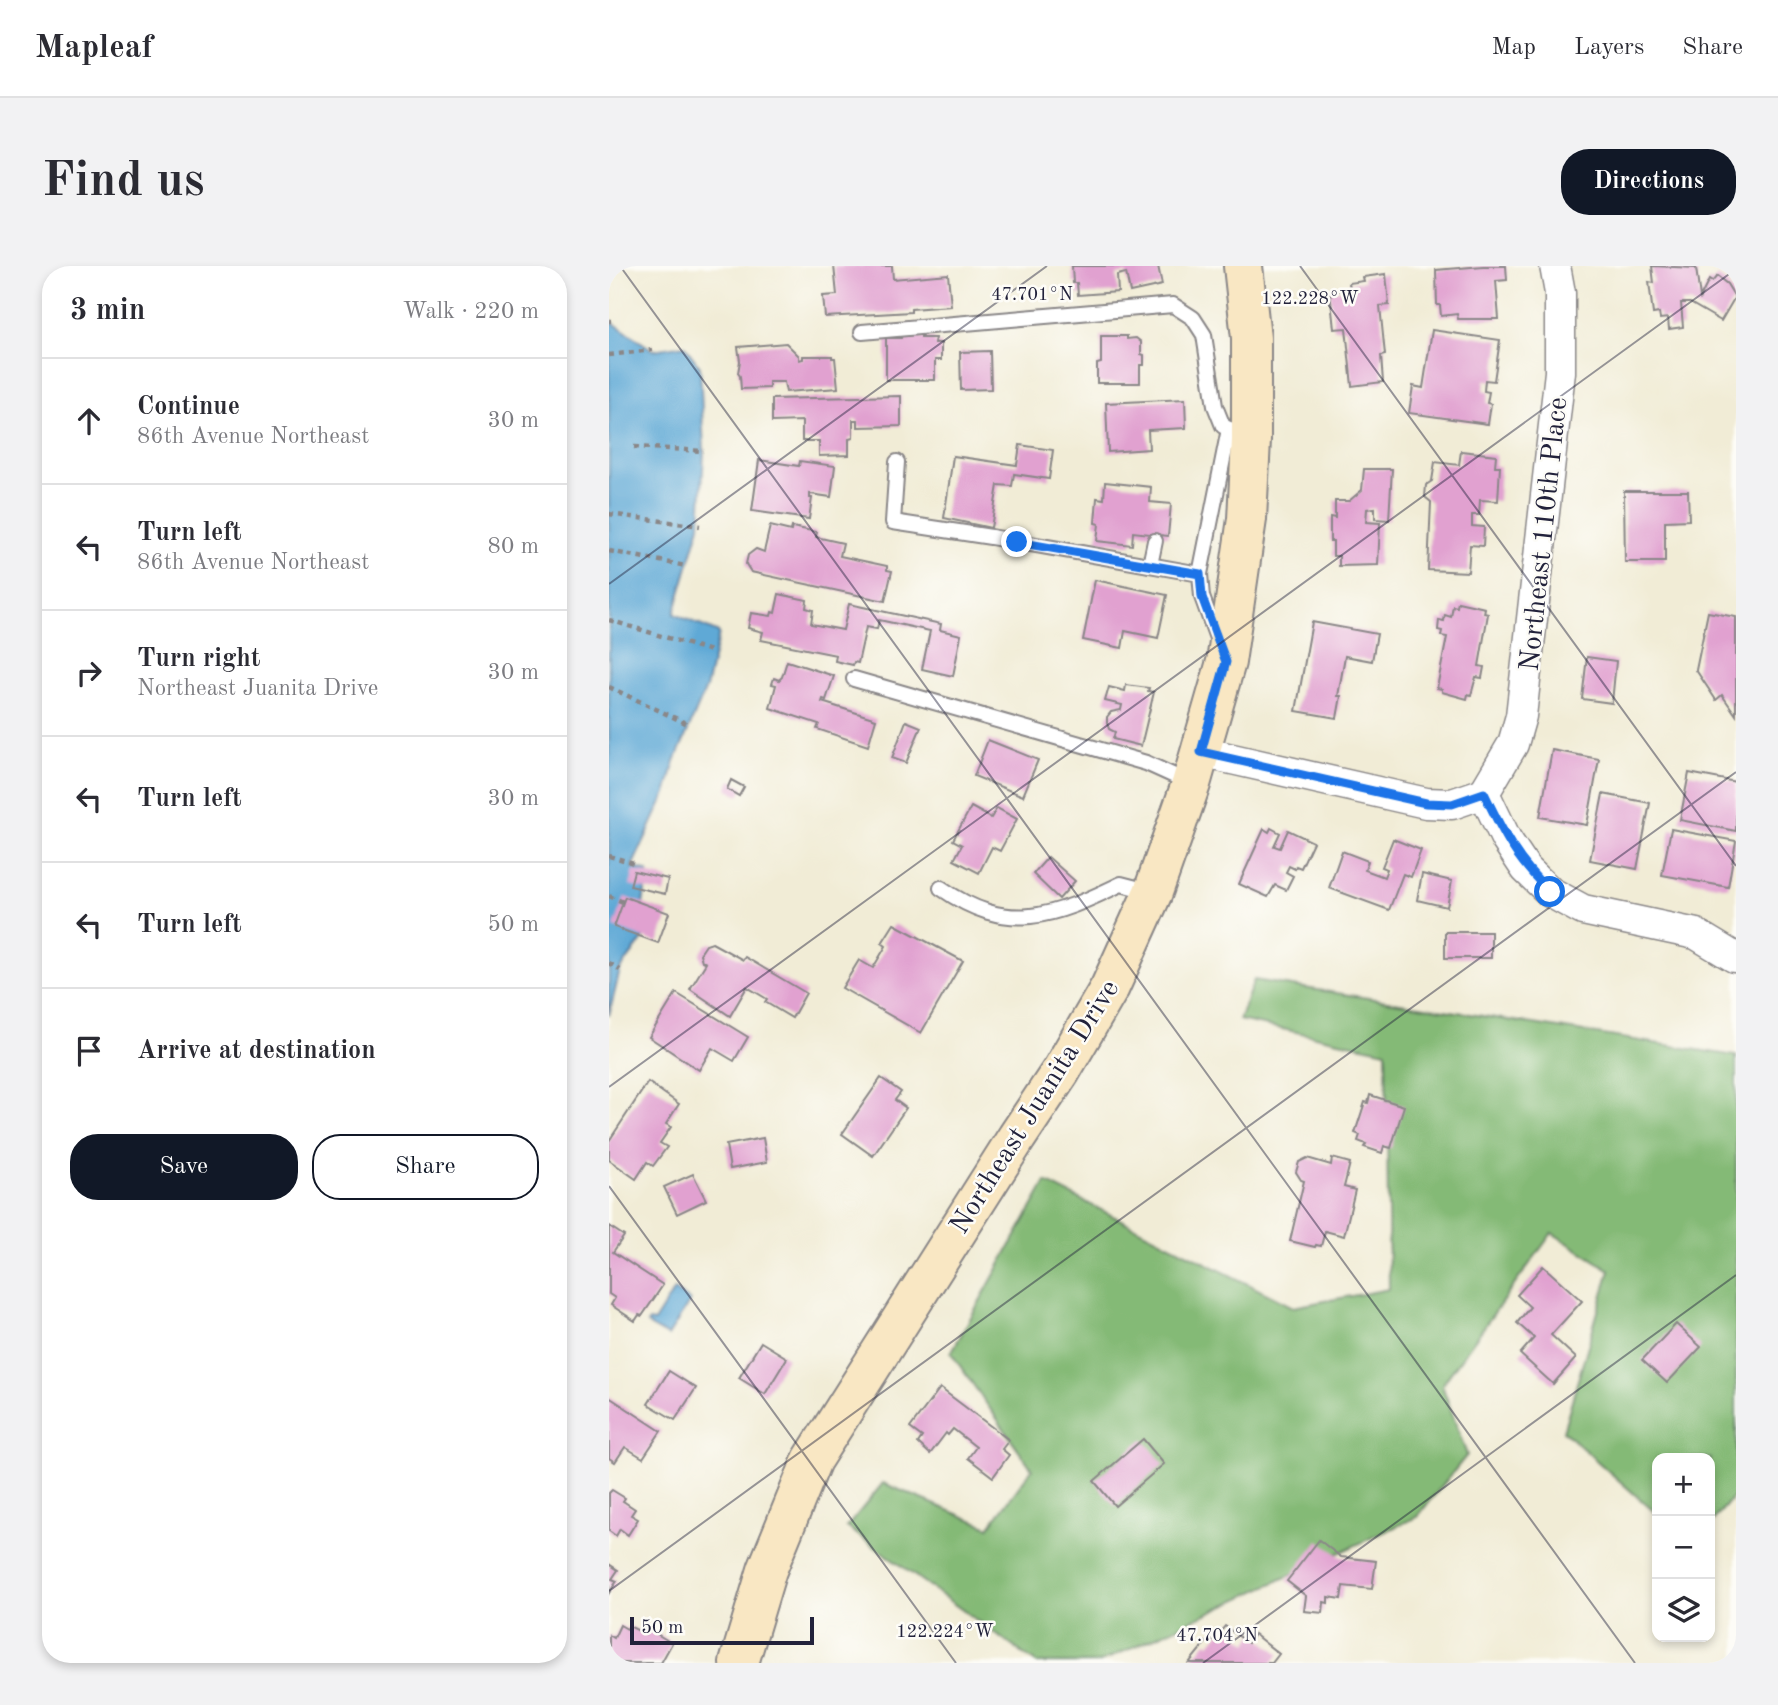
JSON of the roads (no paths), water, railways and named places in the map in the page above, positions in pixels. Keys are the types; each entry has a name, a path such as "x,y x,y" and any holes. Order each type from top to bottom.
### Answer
{"main road":[{"name":"Northeast Juanita Drive","path":"739,1663 767,1570 812,1460 1061,1071 1110,987 1153,892 1196,768 1226,662 1247,519 1240,435 1251,338 1243,266"}],"street":[{"name":"Northeast 110th Place","path":"1484,793 1513,744 1521,716 1560,372 1560,293 1555,266"},
{"path":"1196,768 1426,803 1452,804 1484,793 1506,839 1526,869 1550,892 1583,910 1696,934 1735,956"}],"lane":[{"path":"862,332 1173,305 1193,318 1204,335 1215,406 1223,426 1240,435 1200,574 1202,597 1226,662"},
{"path":"897,462 893,522 1200,574"},
{"path":"1150,565 1155,541"},
{"path":"854,679 1146,763 1196,768"},
{"path":"941,888 959,901 991,914 1027,917 1053,913 1083,903 1121,884 1153,892"}],"water":[{"path":"609,320 653,350 684,345 700,367 704,451 700,526 674,614 719,633 706,688 675,761 667,791 632,867 648,872 642,911 646,935 620,970 609,1015"},
{"path":"674,1290 690,1301 668,1336 647,1324 649,1321 654,1322"}]}
